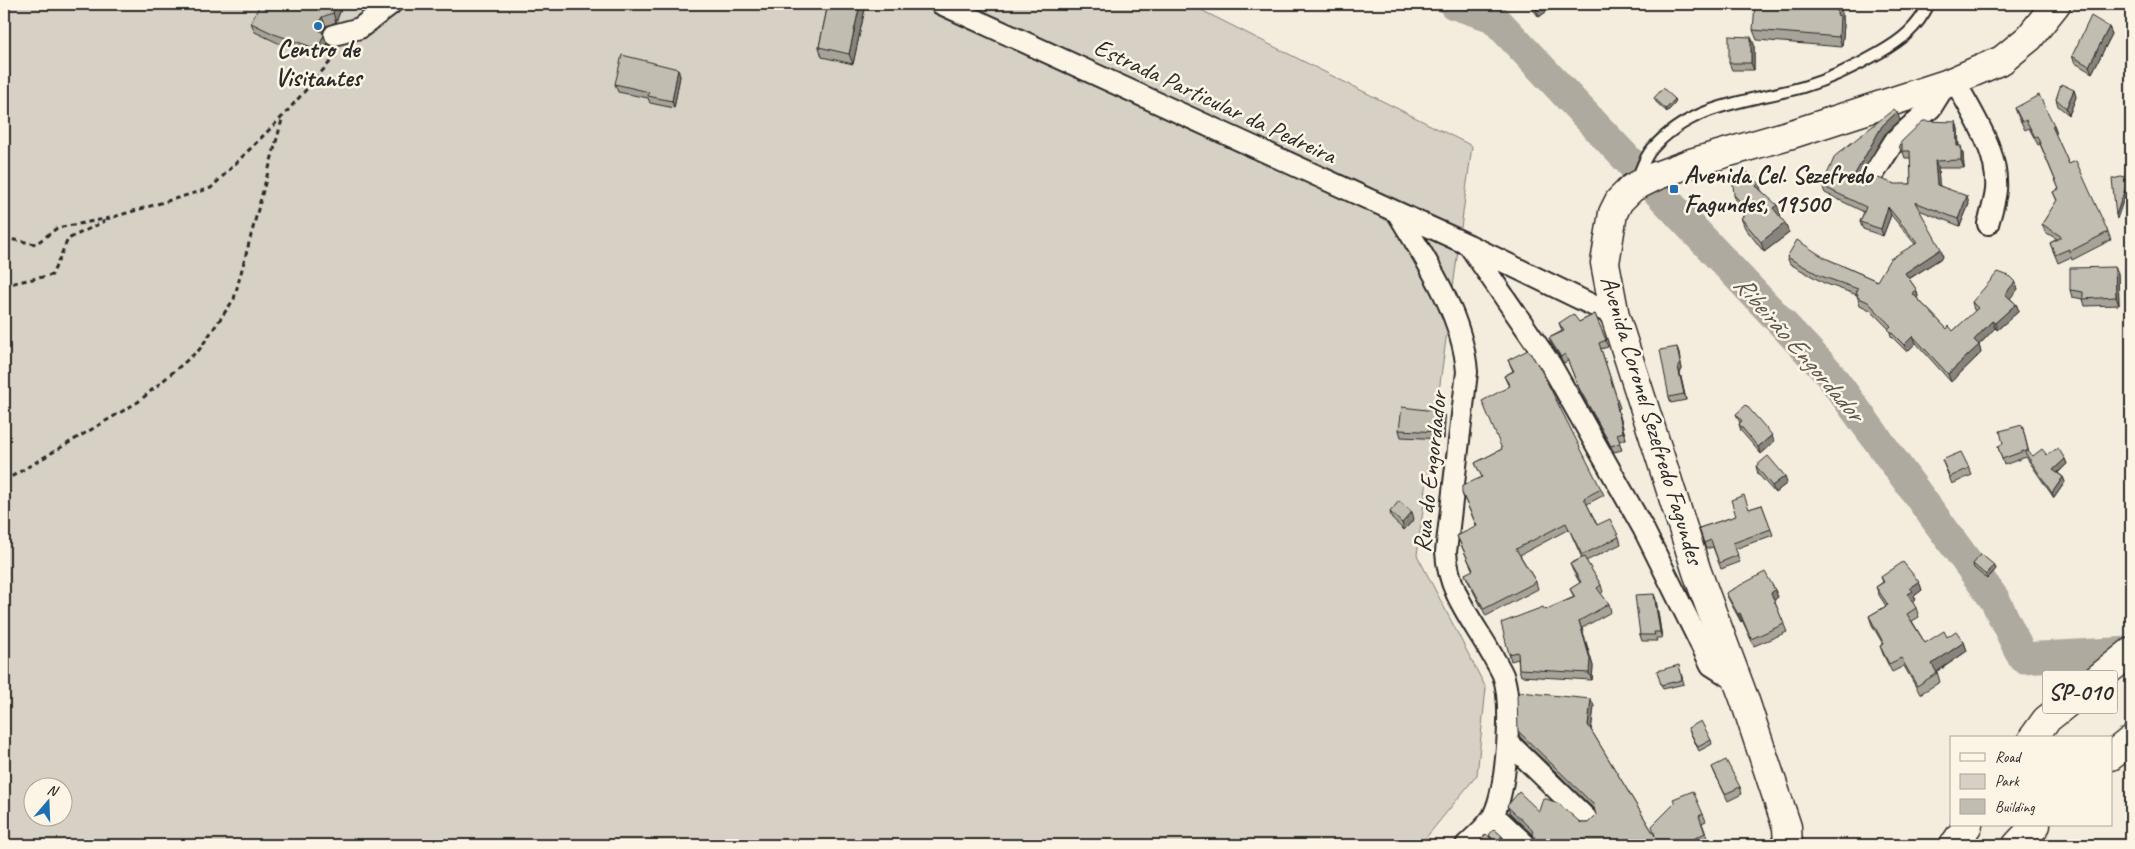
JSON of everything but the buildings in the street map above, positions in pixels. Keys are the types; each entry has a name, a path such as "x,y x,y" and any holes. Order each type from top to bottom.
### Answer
{"main road":[{"name":"Avenida Coronel Sezefredo Fagundes","path":"1788,845 1787,827 1738,682 1697,572 1615,316 1605,262 1610,222 1619,201 1633,187 1690,163 1795,133 1950,83 2002,60 2029,38 2056,4"},
{"name":"SP-010","path":"2034,736 2046,720 2131,652"},
{"name":"SP-010","path":"2112,755 2131,740"},
{"path":"1954,845 1967,826"},
{"path":"2018,845 2035,826"}],"street":[{"path":"334,35 360,28 391,4"},
{"name":"Estrada Particular da Pedreira","path":"941,4 1468,245 1615,316"},
{"path":"1869,181 1896,140 1931,108 1950,83 1980,127 1994,163 1996,190 1988,224"},
{"name":"Rua do Engordador","path":"1398,214 1435,274 1466,351 1467,372 1446,552 1447,572 1453,589 1503,676 1508,742 1501,792 1494,815 1466,845"},
{"path":"1468,245 1551,365 1643,528 1711,665 1738,682"},
{"path":"1508,742 1587,819"},
{"path":"1494,815 1526,845"}],"lane":[{"path":"1633,187 1650,150 1692,116 1731,104 1804,87 1854,68 1901,40 1914,29 1929,4"}],"path":[{"path":"4,238 36,244 57,228 110,218 211,188 283,116 360,28"},
{"path":"4,481 138,402 199,350 234,299 283,116"},
{"path":"4,285 52,274 68,239 110,218"}],"green space":[{"path":"4,4 1189,4 1472,146 1417,555 1486,688 1477,775 1420,845 4,845"}],"waterway":[{"name":"Ribeirão Engordador","path":"1454,4 1493,17 1828,372 1995,600 2023,658 2131,652"}],"place":[{"name":"Centro de Visitantes","path":"318,26"},
{"name":"Avenida Cel. Sezefredo Fagundes, 19500","path":"1674,189"}]}
